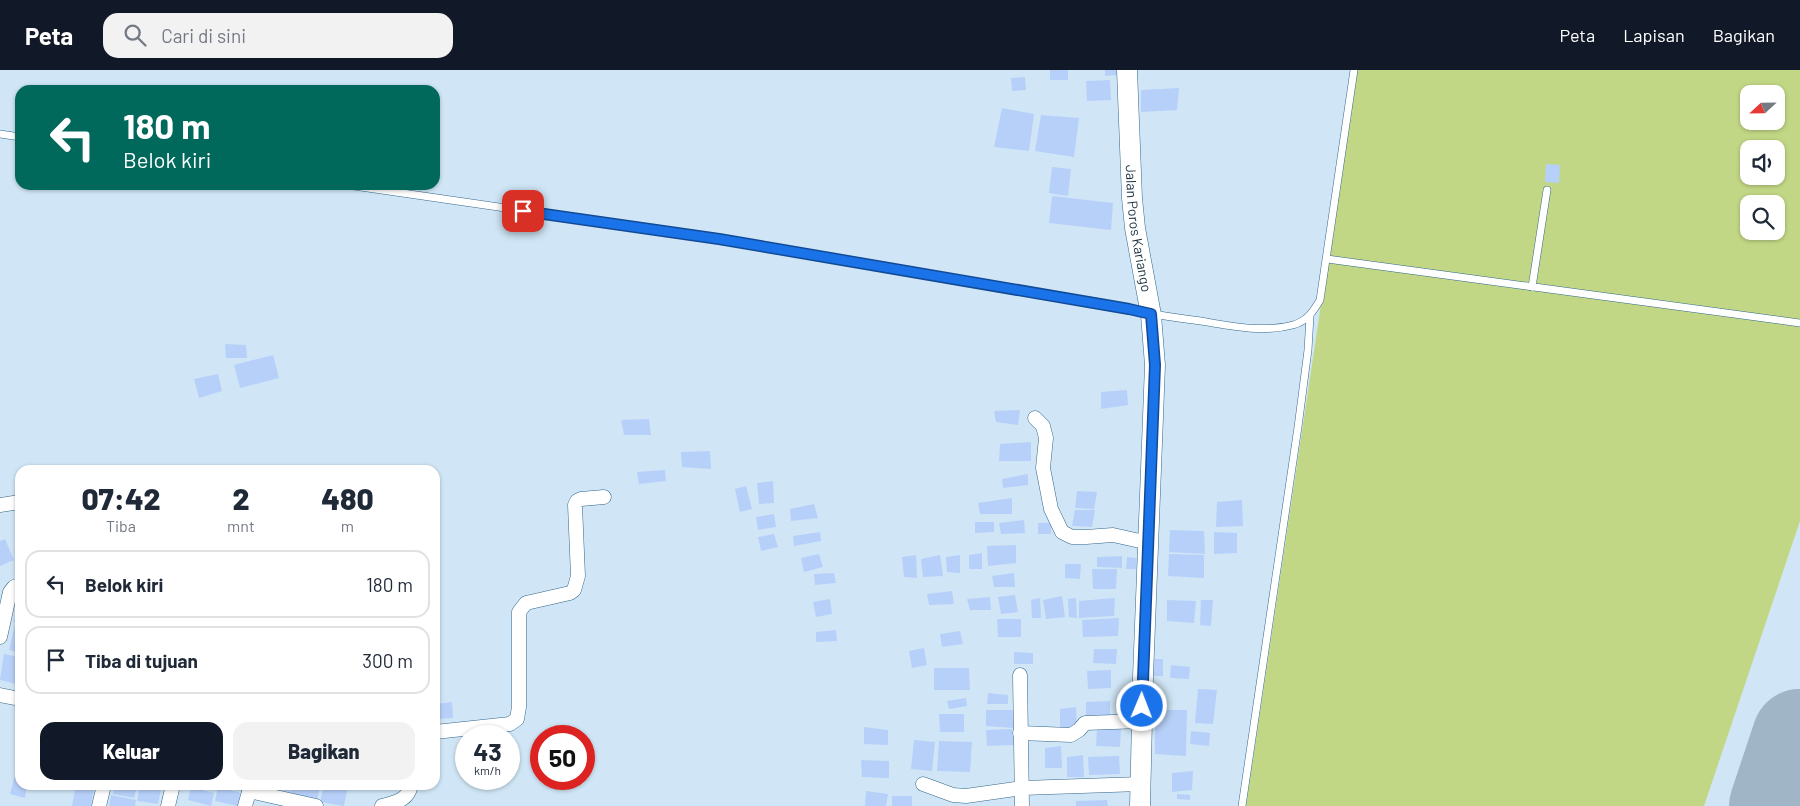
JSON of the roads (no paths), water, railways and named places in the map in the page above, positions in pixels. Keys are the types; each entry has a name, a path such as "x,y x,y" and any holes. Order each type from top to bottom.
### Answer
{"main road":[{"name":"Jalan Poros Kariango","path":"1127,70 1132,198 1135,228 1151,314 1155,365 1140,806"}],"street":[{"path":"1035,418 1044,426 1046,438 1044,468 1051,509 1062,532 1072,537 1113,535 1149,543"},
{"path":"440,731 510,724 517,719 519,707 519,612 526,602 570,593 574,590 578,576 575,505 581,499 604,497"},
{"path":"0,505 15,503"},
{"path":"1,630 10,592 15,587"},
{"path":"1020,674 1022,806"},
{"path":"0,695 15,698"},
{"path":"1020,733 1071,735 1085,723 1142,720"},
{"path":"923,784 953,795 966,796 1022,788 1141,784"},
{"path":"99,806 103,790"},
{"path":"168,806 172,790"},
{"path":"245,806 249,790"},
{"path":"257,790 311,805"},
{"path":"382,806 405,798 410,790"}],"lane":[{"path":"1242,806 1298,427 1308,350 1310,316 1320,300 1354,70"},
{"path":"0,134 15,136"},
{"path":"381,190 719,239 1151,314 1233,326 1271,328 1293,325 1310,316"},
{"path":"1532,287 1547,190"},
{"path":"1327,259 1800,324"}]}
